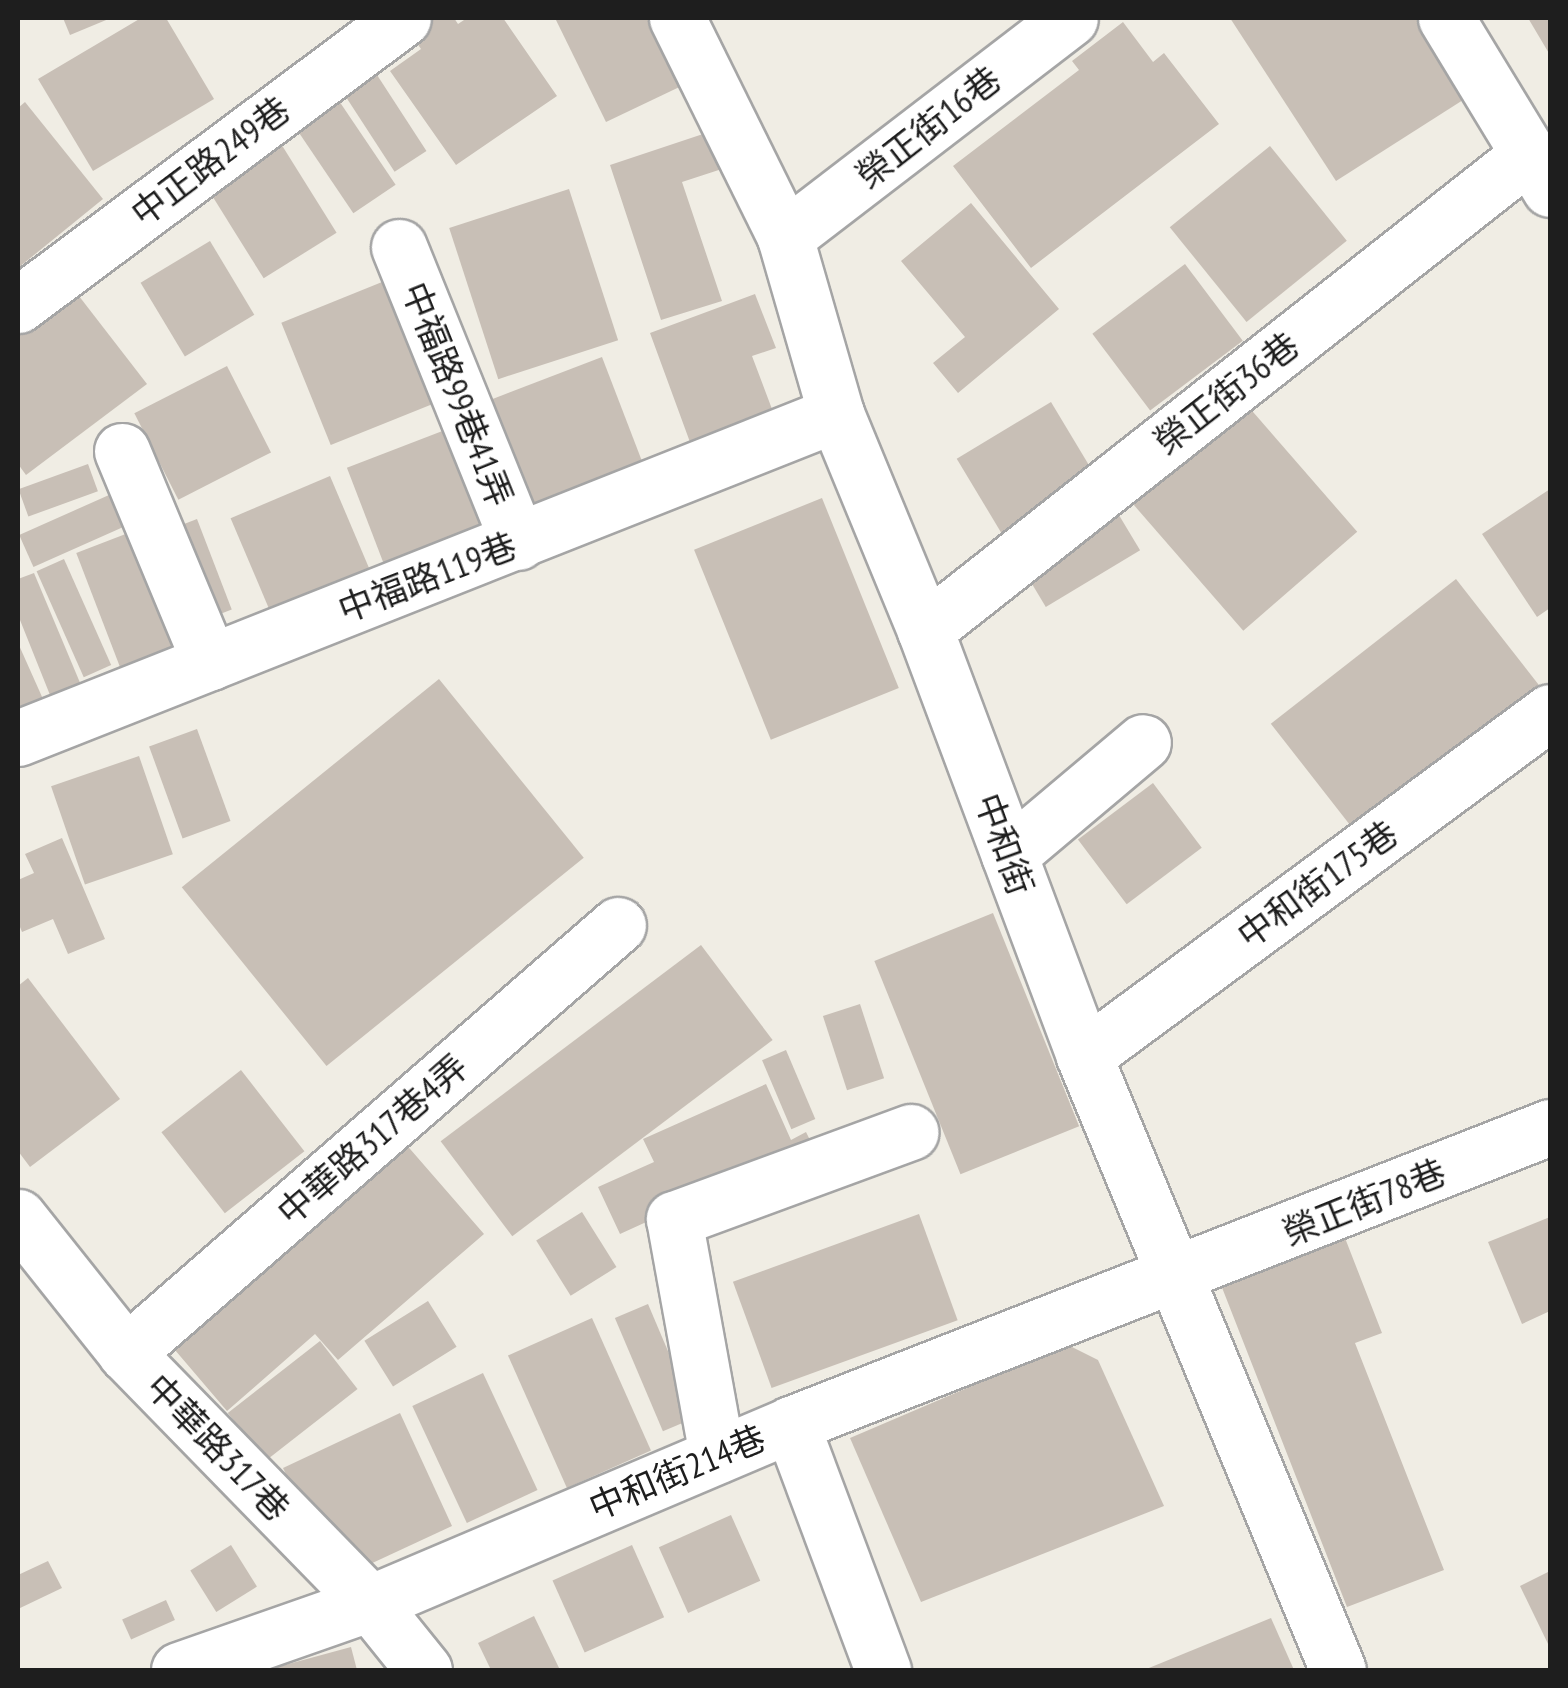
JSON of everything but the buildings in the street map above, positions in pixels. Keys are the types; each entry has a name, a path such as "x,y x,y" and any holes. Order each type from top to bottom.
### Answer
{"street":[{"name":"中正路249巷","path":"18,305 403,18"},
{"name":"中和街","path":"678,18 785,237 836,414 925,630 1084,1056 1338,1670"},
{"name":"榮正街16巷","path":"785,237 1070,18"},
{"path":"1446,18 1539,172"},
{"name":"榮正街36巷","path":"925,630 1539,172"},
{"name":"中福路99巷41弄","path":"398,247 518,542"},
{"name":"中福路119巷","path":"18,738 836,414"},
{"path":"122,451 210,662"},
{"name":"中和街175巷","path":"1084,1056 1550,712"},
{"path":"1009,856 1143,742"},
{"name":"中華路317巷4弄","path":"126,1353 618,925"},
{"name":"榮正街78巷","path":"1176,1277 1550,1127"},
{"path":"718,1455 674,1220 910,1132"},
{"name":"中華路317巷","path":"18,1217 126,1353 370,1603 424,1670"},
{"name":"中和街214巷","path":"179,1670 370,1603 791,1424 1176,1277"},
{"path":"791,1424 883,1670"}]}
